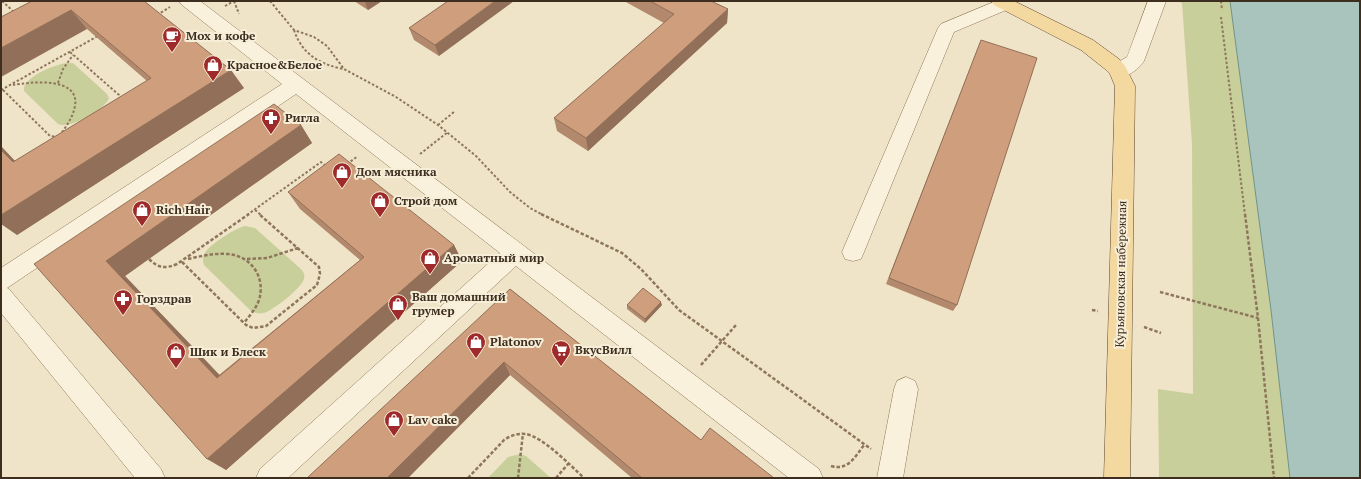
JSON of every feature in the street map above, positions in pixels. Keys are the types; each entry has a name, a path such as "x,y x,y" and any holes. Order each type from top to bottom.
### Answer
{"main road":[{"path":"1002,2 1087,46 1112,64 1118,71"},
{"name":"Курьяновская набережная","path":"1117,478 1125,86 1118,71"}],"lane":[{"path":"188,1 810,478"},
{"path":"1118,71 1135,61 1157,1"},
{"path":"853,252 947,28 1002,2"},
{"path":"1,280 296,84"},
{"path":"269,478 516,252"},
{"path":"1,296 152,478"},
{"path":"891,472 906,389"}],"path":[{"path":"2,1 16,14"},
{"path":"270,1 294,30 299,45 312,58 323,64 344,69 396,97 448,132 476,156 510,192 530,208 622,253 641,269 679,310 722,341 891,472"},
{"path":"1221,1 1222,10"},
{"path":"1222,17 1258,318 1274,478"},
{"path":"294,30 314,38 327,46 344,69"},
{"path":"65,136 50,136 2,90 103,33"},
{"path":"70,52 118,95 120,98 119,103"},
{"path":"58,83 63,69 73,55"},
{"path":"8,86 30,82 58,83 72,93 75,98 75,110 71,122 58,137"},
{"path":"438,125 454,112"},
{"path":"404,166 448,132"},
{"path":"344,167 374,144"},
{"path":"149,259 157,267 164,269 170,268 186,260 321,162 330,169"},
{"path":"182,262 250,328 257,329 266,326 317,285 320,274 319,266 255,210"},
{"path":"246,259 268,258 298,248"},
{"path":"186,260 221,254 232,254 246,259 253,265 258,272 261,290 253,311 244,323"},
{"path":"1160,292 1258,318"},
{"path":"686,382 736,325"},
{"path":"518,478 523,433"},
{"path":"468,478 506,438 523,433 538,438 584,478"},
{"path":"556,478 568,464"}],"green space":[{"path":"1177,1 1230,1 1271,310 1290,478 1159,478 1158,389 1193,394 1192,144 1182,3"},
{"path":"73,63 107,94 109,98 101,108 94,113 70,124 58,124 24,91 24,88 30,79 43,71 57,65"},
{"path":"245,226 255,228 302,270 304,274 302,283 293,293 264,313 251,311 203,263 204,255 210,247 231,232"},
{"path":"520,454 526,456 551,478 488,478 508,457"}],"water":[{"path":"1230,1 1360,1 1360,478 1290,478 1271,310"}],"building":[{"path":"32,1 144,1 231,70 1,215 1,150 13,162 151,78 71,10 1,48 1,17"},
{"path":"448,1 495,1 435,45 409,28"},
{"path":"650,1 711,1 728,9 586,138 554,118 674,14"},
{"path":"981,40 1037,58 957,305 889,278"},
{"path":"274,104 301,125 106,261 217,378 364,257 288,192 339,154 454,245 207,459 34,264"},
{"path":"643,288 661,302 645,319 627,305"},
{"path":"510,289 701,440 710,428 774,478 642,478 504,362 387,478 307,478"}],"place":[{"name":"Мох и кофе","path":"172,53"},
{"name":"Красное&Белое","path":"213,82"},
{"name":"Ригла","path":"271,135"},
{"name":"Дом мясника","path":"342,189"},
{"name":"Строй дом","path":"380,218"},
{"name":"Rich Hair","path":"142,227"},
{"name":"Ароматный мир","path":"430,275"},
{"name":"Горздрав","path":"123,316"},
{"name":"Ваш домашний грумер","path":"398,321"},
{"name":"Platonov","path":"476,359"},
{"name":"ВкусВилл","path":"561,367"},
{"name":"Шик и Блеск","path":"176,369"},
{"name":"Lav cake","path":"394,437"}]}
